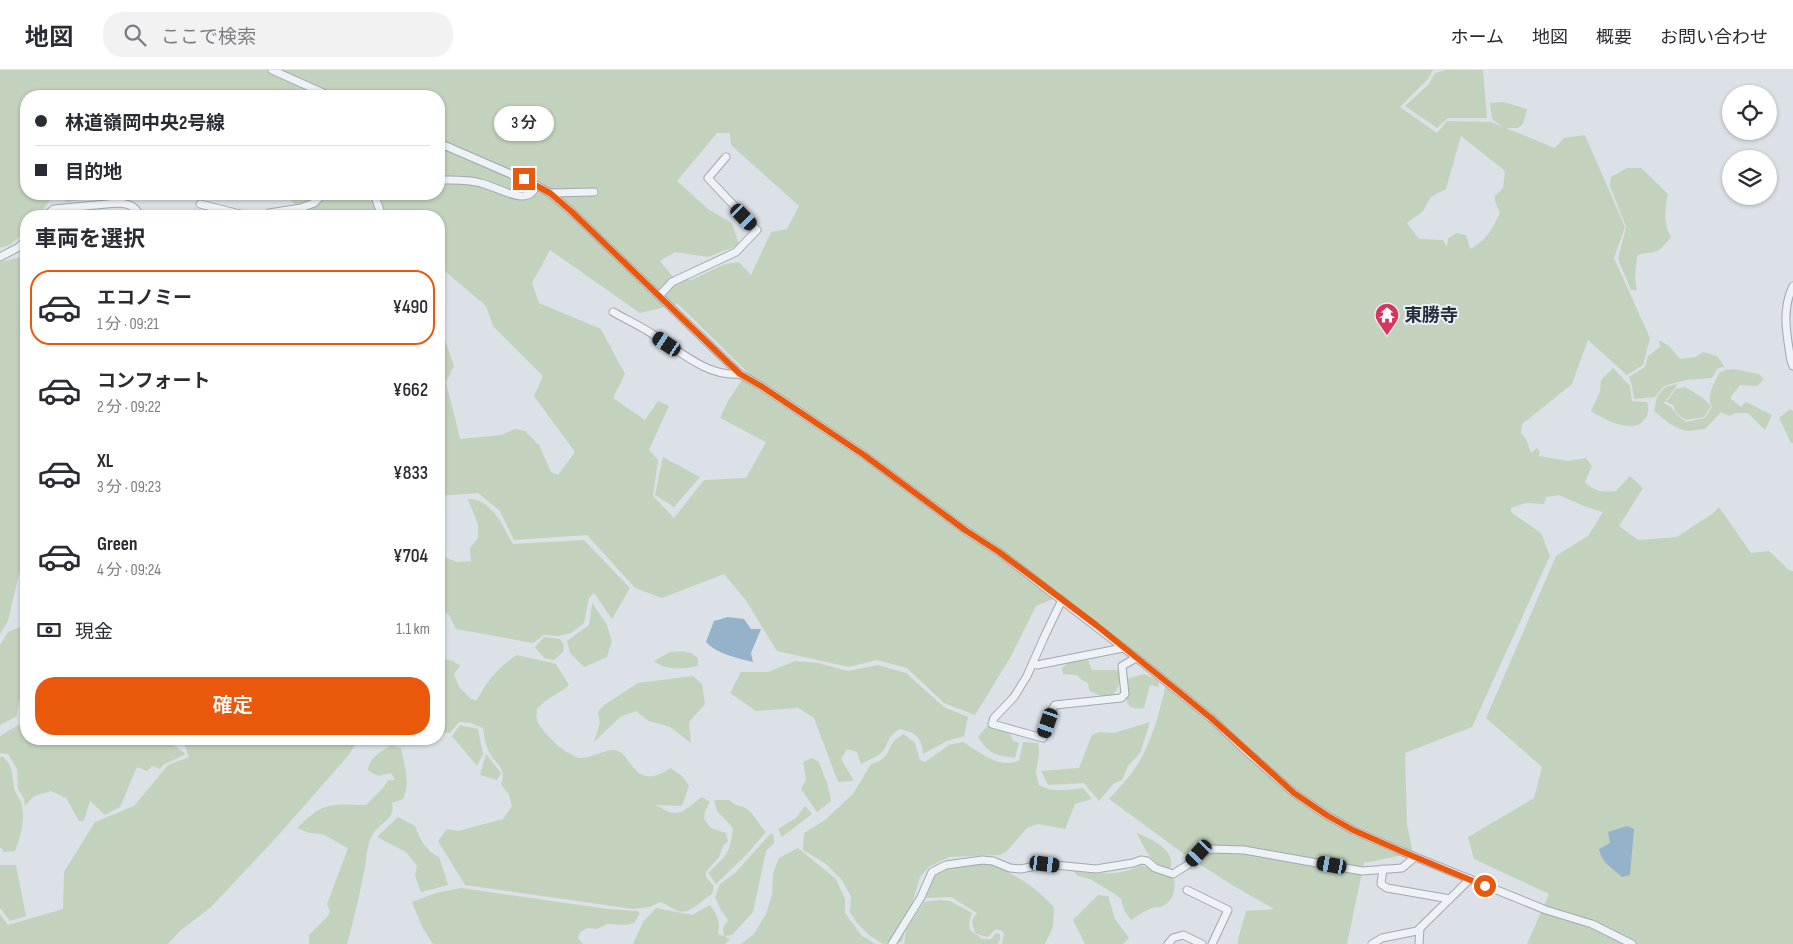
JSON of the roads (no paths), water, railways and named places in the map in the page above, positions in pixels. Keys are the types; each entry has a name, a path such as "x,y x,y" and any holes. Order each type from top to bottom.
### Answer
{"street":[{"path":"272,70 317,90"},
{"path":"445,146 536,185 550,193 740,374 864,455 965,530 999,552 1211,718 1294,793 1328,816 1353,830 1415,857 1546,910 1592,924 1632,944"},
{"path":"659,296 672,282 736,252 757,230 708,178 726,157"},
{"path":"445,180 467,180 520,196 534,191 536,185"},
{"path":"550,193 594,192"},
{"path":"290,210 301,208 317,200"},
{"path":"53,210 117,203 134,206 136,210"},
{"path":"200,204 224,210"},
{"path":"0,257 20,246"},
{"path":"1793,286 1787,301 1785,322 1793,366"},
{"path":"613,312 652,334 698,364 727,375 740,374"},
{"path":"1062,600 1027,676 1014,697 994,718 992,724 1043,738 1051,711 1055,705 1121,698 1125,694 1122,666 1136,658"},
{"path":"1033,663 1037,665 1123,648"},
{"path":"892,944 921,897 932,872 946,865 982,860 993,861 1010,868 1022,869 1045,864 1096,869 1141,860 1173,874 1189,864 1199,853 1212,849 1244,850 1362,871 1402,868 1415,857"},
{"path":"1383,869 1381,884 1387,888 1450,899"},
{"path":"1378,943 1382,938 1417,931 1470,880"},
{"path":"1187,890 1228,910 1212,944"},
{"path":"1419,944 1420,928"},
{"path":"1168,944 1173,938 1183,935 1202,944"}],"water":[{"path":"728,617 744,619 751,629 761,629 751,653 753,662 721,653 706,642 714,621"},
{"path":"1627,826 1634,829 1630,875 1622,877 1605,861 1599,849 1610,843 1608,832"}],"place":[{"name":"東勝寺","path":"1387,336"}]}
